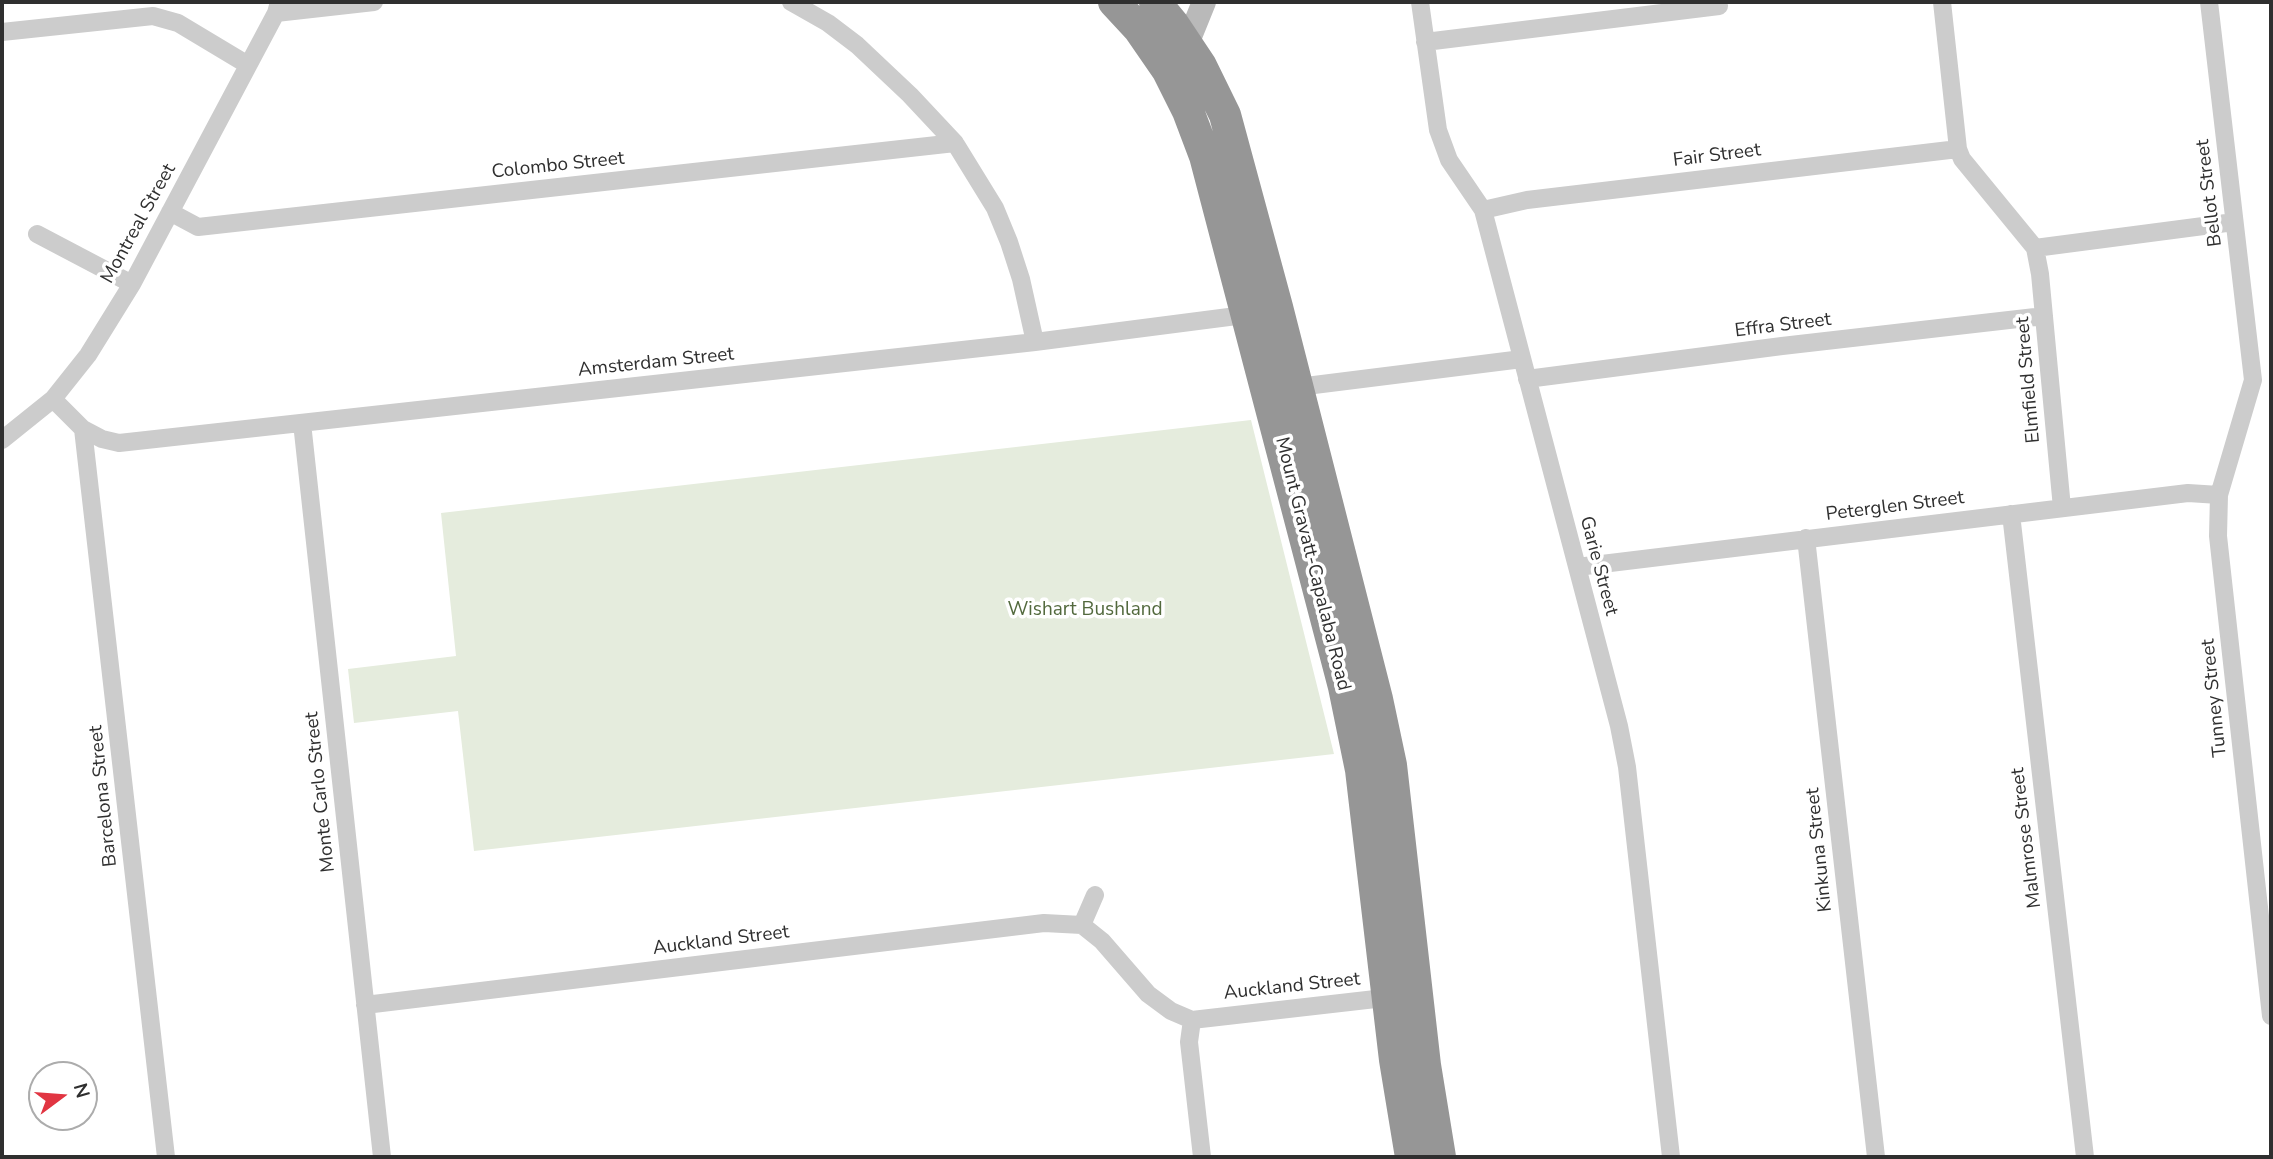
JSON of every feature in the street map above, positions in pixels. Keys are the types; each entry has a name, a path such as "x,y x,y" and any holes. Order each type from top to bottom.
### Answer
{"highway":[{"name":"Mount Gravatt-Capalaba Road","path":"1114,2 1139,29 1172,49"},
{"name":"Mount Gravatt-Capalaba Road","path":"1158,3 1188,111 1262,311 1282,389 1377,699 1391,765 1403,996 1400,1098 1411,1157"},
{"name":"Mount Gravatt-Capalaba Road","path":"1403,996 1428,1085 1440,1157"}],"main road":[{"path":"1172,49 1204,2"}],"street":[{"path":"278,8 374,2"},
{"path":"791,2 828,23 857,45 910,95 955,143 995,208 1009,242 1021,279 1035,342"},
{"name":"Garie Street","path":"1420,2 1438,130 1449,160 1483,210 1619,726 1627,767 1671,1157"},
{"path":"1942,2 1958,149 1962,159 2035,248 2234,222"},
{"name":"Bellot Street","path":"2209,2 2234,222 2262,379"},
{"path":"1425,42 1719,6"},
{"name":"Montreal Street","path":"2,440 53,399 88,355 132,284 278,8"},
{"path":"2,32 153,16 178,23 248,65"},
{"name":"Colombo Street","path":"170,212 198,227 955,143"},
{"name":"Fair Street","path":"1483,210 1527,200 1958,149"},
{"path":"37,234 132,284"},
{"name":"Elmfield Street","path":"2035,248 2062,508"},
{"name":"Amsterdam Street","path":"53,399 83,429 102,439 120,443 1035,342 1262,311"},
{"name":"Effra Street","path":"1527,379 2044,316"},
{"path":"1282,389 1522,359"},
{"name":"Tunney Street","path":"2262,379 2219,495 2218,536 2271,1016"},
{"name":"Monte Carlo Street","path":"302,423 382,1157"},
{"name":"Barcelona Street","path":"83,429 166,1157"},
{"name":"Peterglen Street","path":"1577,567 2188,493 2219,495"},
{"name":"Malmrose Street","path":"2011,514 2085,1157"},
{"name":"Kinkuna Street","path":"1806,538 1876,1157"},
{"path":"1095,895 1082,925 1102,941 1148,994 1171,1011 1192,1020 1189,1042 1202,1157"},
{"name":"Auckland Street","path":"365,1005 1044,923 1082,925"},
{"name":"Auckland Street","path":"1192,1020 1403,996"}],"green space":[{"name":"Wishart Bushland","path":"1251,420 1334,754 474,851 458,711 354,723 348,669 456,656 441,513"}]}
